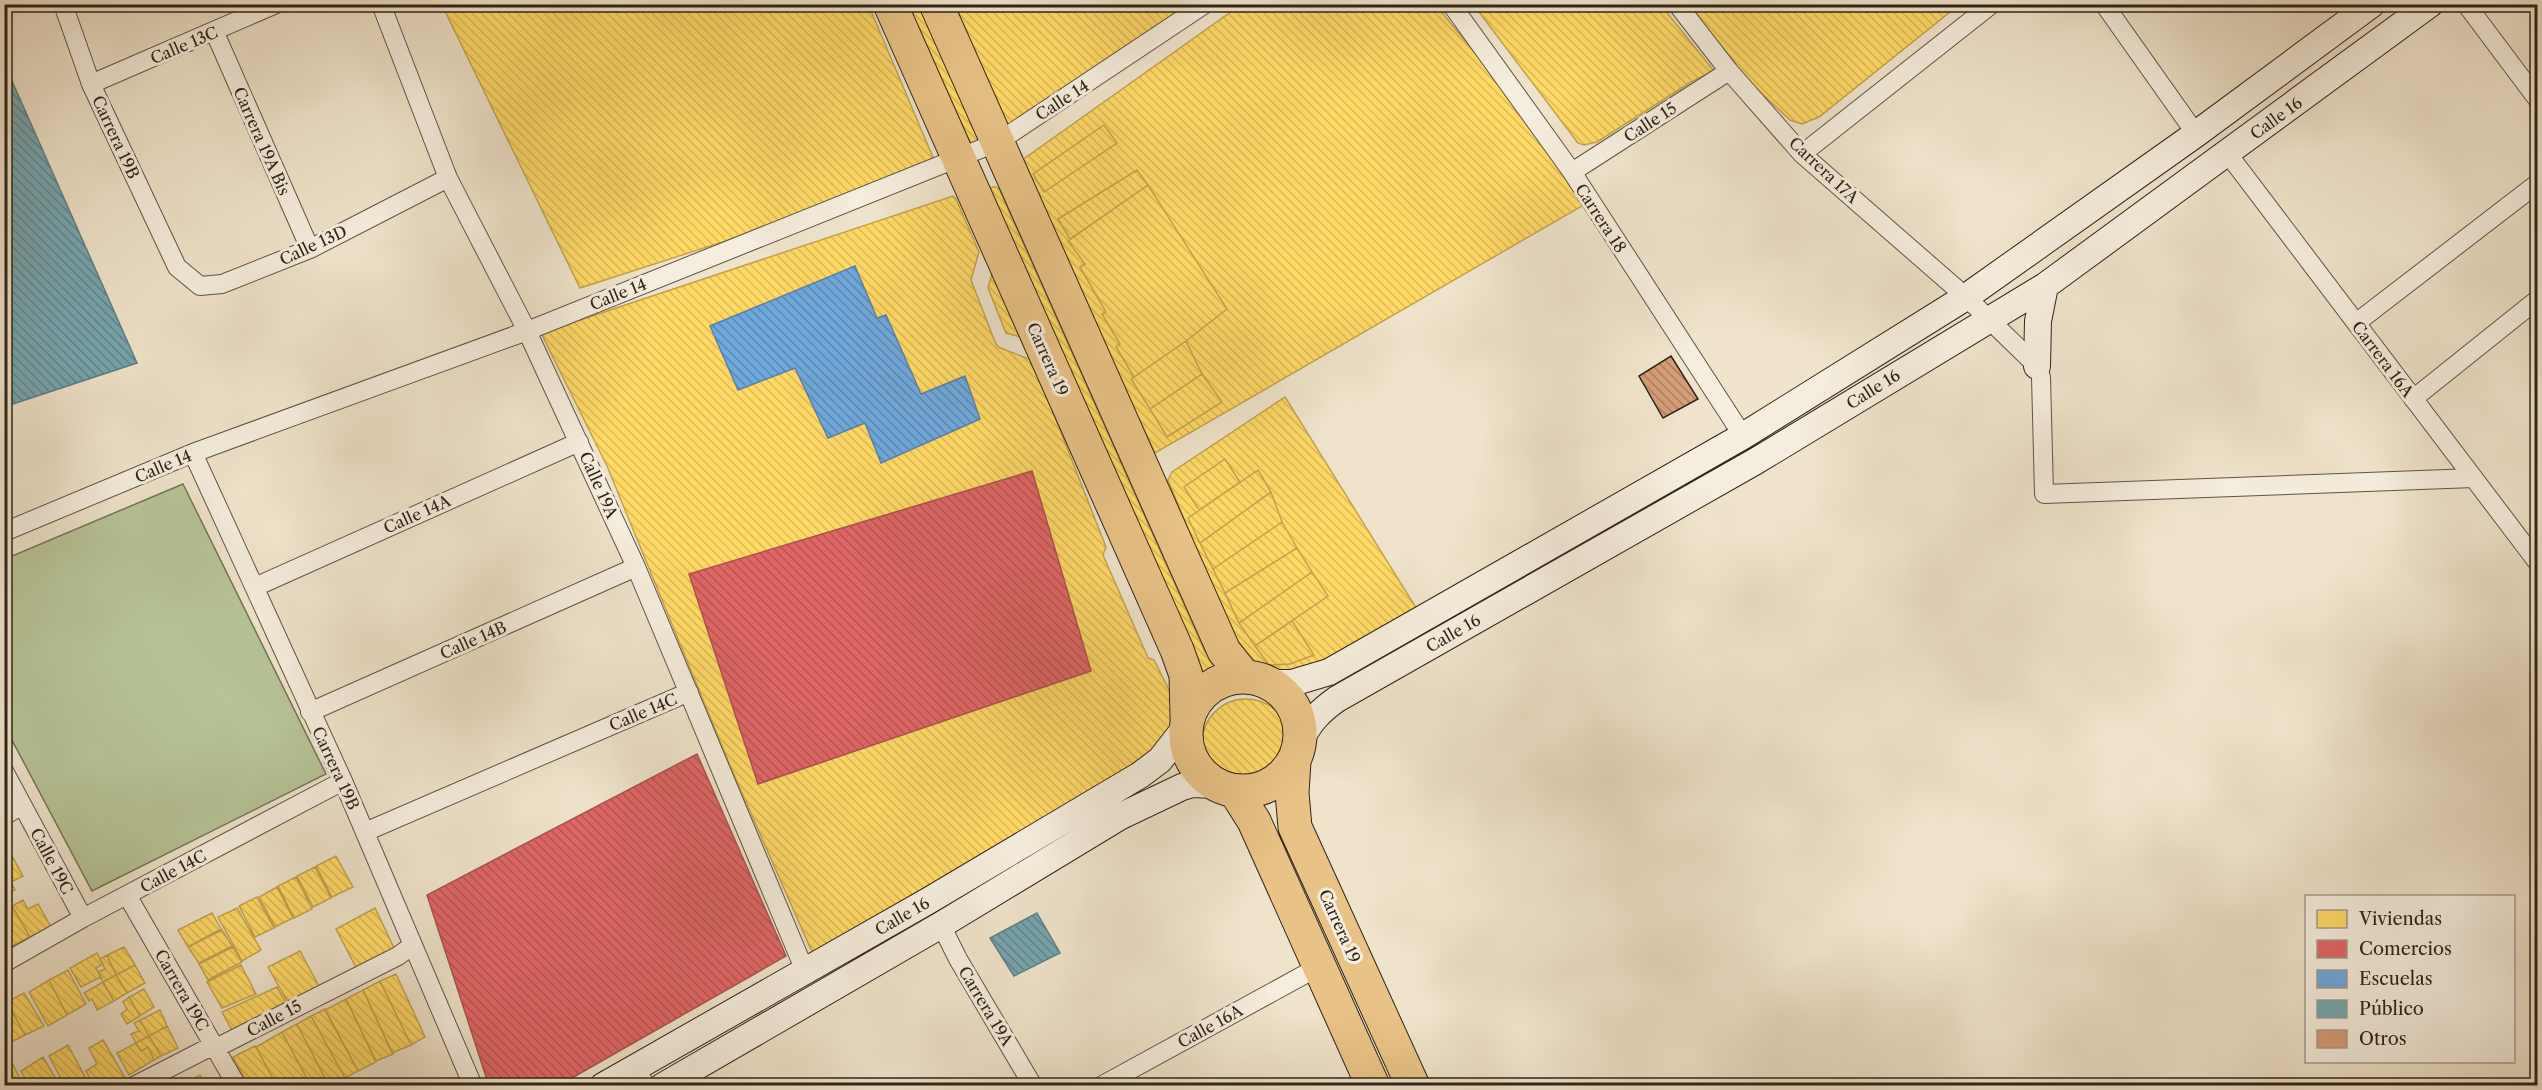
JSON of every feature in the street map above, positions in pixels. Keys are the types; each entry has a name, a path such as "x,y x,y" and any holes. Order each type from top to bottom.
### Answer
{"highway":[{"name":"Carrera 19","path":"890,4 1177,650 1186,675 1186,723"},
{"path":"936,4 1224,651 1256,680 1285,695 1296,712 1300,732 1297,751 1274,782 1255,790 1226,788"},
{"path":"1256,680 1223,680 1197,698 1186,723 1186,747 1194,765 1226,788 1254,821 1373,1086"},
{"name":"Carrera 19","path":"1297,751 1292,793 1295,827 1413,1086"}],"main road":[{"name":"Calle 16","path":"1256,680 1292,683 1329,672 1743,436 1966,297 2196,134 2372,4"},
{"name":"Calle 16","path":"1297,751 1307,726 1318,713 1337,699 1756,461 2045,286 2430,4"},
{"path":"2037,366 2038,321 2045,286"},
{"name":"Calle 16","path":"603,1086 640,1076 805,971 1140,775 1160,760 1186,723"},
{"name":"Calle 16","path":"663,1086 941,925 1121,816 1192,784 1226,788"}],"street":[{"name":"Carrera 19B","path":"63,4 92,84 177,267"},
{"name":"Calle 13C","path":"92,84 215,33 276,4"},
{"name":"Calle 19A","path":"381,4 448,178 527,331 636,567 805,971"},
{"name":"Carrera 18","path":"1451,4 1572,172 1743,436"},
{"name":"Carrera 17A","path":"1677,4 1729,71 1802,154 1966,297 2037,366"},
{"path":"1802,154 1992,4"},
{"path":"2104,4 2196,134"},
{"path":"2466,4 2538,100"},
{"name":"Calle 14","path":"4,532 193,453 527,331 998,142 1193,8"},
{"name":"Carrera 19A Bis","path":"215,33 310,249"},
{"name":"Calle 15","path":"1572,172 1729,71"},
{"name":"Carrera 16A","path":"2228,154 2538,563"},
{"name":"Calle 13D","path":"177,267 200,286 222,284 310,249 448,178"},
{"path":"2356,323 2538,183"},
{"path":"2413,399 2538,299"},
{"path":"2037,366 2041,377 2044,494 2474,478"},
{"name":"Calle 14A","path":"255,586 579,442"},
{"name":"Carrera 19B","path":"193,453 343,782 473,1086"},
{"name":"Calle 14B","path":"310,712 636,567"},
{"name":"Calle 14C","path":"365,832 689,692"},
{"name":"Calle 19C","path":"4,771 83,918"},
{"name":"Calle 14C","path":"4,963 83,918 343,782"},
{"path":"4,816 22,805"},
{"name":"Carrera 19C","path":"127,895 237,1086"},
{"name":"Carrera 19A","path":"941,925 958,959 1033,1086"},
{"name":"Calle 15","path":"134,1086 210,1047 216,1048 398,956 413,945"},
{"name":"Calle 16A","path":"1101,1086 1320,966"}],"green space":[{"path":"183,484 326,774 92,891 5,727 5,559"}],"building: Viviendas":[{"path":"868,4 935,162 930,175 580,288 442,5"},
{"path":"908,4 919,4 982,143 974,151"},
{"path":"947,4 1175,4 1182,15 1011,142"},
{"path":"1242,4 1435,4 1594,199 1155,453 1018,163"},
{"path":"1473,4 1660,4 1714,71 1691,82 1597,142 1584,145 1578,143"},
{"path":"1681,4 1960,4 1819,117 1802,124 1790,120 1745,78"},
{"path":"1104,125 1117,143 1044,192 1033,174"},
{"path":"1137,170 1148,185 1070,239 1058,219"},
{"path":"1148,185 1227,309 1134,377 1116,347 1120,344 1102,314 1106,312 1080,267 1085,264 1068,241"},
{"path":"992,187 997,187 1000,191 1205,652 1225,678 1205,689 1200,672 989,191"},
{"path":"953,196 979,252 971,280 995,342 998,347 1029,359 1036,369 1106,547 1103,555 1148,658 1154,660 1173,698 1174,737 1134,776 816,961 731,768 607,466 541,333"},
{"path":"992,274 1021,337 1006,333 988,288"},
{"path":"1186,341 1202,374 1150,409 1131,379"},
{"path":"1202,374 1222,402 1167,437 1150,409"},
{"path":"1285,397 1418,611 1301,679 1270,678 1259,673 1236,646 1168,480 1172,472"},
{"path":"1225,459 1240,482 1199,510 1184,487"},
{"path":"1258,470 1271,492 1200,543 1188,518"},
{"path":"1271,492 1282,522 1213,569 1200,543"},
{"path":"1282,522 1297,548 1225,593 1213,569"},
{"path":"1297,548 1312,572 1239,623 1225,593"},
{"path":"1312,572 1328,596 1255,646 1239,623"},
{"path":"1292,621 1314,655 1290,664 1269,665 1255,646"},
{"path":"1246,699 1263,702 1277,712 1287,726 1290,743 1287,760 1277,774 1263,784 1246,787 1229,784 1215,774 1205,760 1202,743 1205,726 1215,712 1229,702"},
{"path":"7,847 23,876 11,882 15,890 7,894 4,890 4,849"},
{"path":"336,856 353,887 332,897 316,866"},
{"path":"315,867 331,898 313,907 297,876"},
{"path":"296,877 312,909 294,918 278,886"},
{"path":"277,887 293,918 275,927 259,897"},
{"path":"257,897 274,928 255,937 239,906"},
{"path":"23,900 28,909 38,904 51,927 30,937 12,906"},
{"path":"12,906 30,937 8,948 4,941 4,909"},
{"path":"237,908 261,950 242,961 218,917"},
{"path":"375,908 396,952 359,973 336,929"},
{"path":"212,913 221,929 188,947 178,930"},
{"path":"222,930 232,946 199,963 188,947"},
{"path":"124,947 135,965 116,975 107,955"},
{"path":"233,947 242,962 208,980 199,964"},
{"path":"300,951 321,990 290,1006 268,967"},
{"path":"97,953 103,964 96,968 101,977 81,987 70,968"},
{"path":"107,955 116,975 103,982 98,972 105,969 100,959"},
{"path":"135,965 145,983 127,993 116,975"},
{"path":"241,965 256,994 222,1008 207,982"},
{"path":"68,970 86,1004 67,1015 49,980"},
{"path":"396,974 425,1037 411,1045 380,981"},
{"path":"116,975 127,993 114,1001 103,982"},
{"path":"49,980 67,1015 48,1026 29,992"},
{"path":"380,981 411,1045 392,1053 363,990"},
{"path":"103,982 114,1001 97,1010 92,999 89,1001 84,993"},
{"path":"277,987 287,1005 234,1034 222,1012"},
{"path":"144,989 154,1007 140,1016 129,997"},
{"path":"363,990 393,1054 376,1061 346,999"},
{"path":"24,993 44,1026 25,1035 7,1002"},
{"path":"129,997 140,1016 127,1024 121,1014 127,1009 123,1002"},
{"path":"346,999 376,1062 358,1071 325,1010"},
{"path":"7,1002 25,1035 8,1044 4,1039 4,1003"},
{"path":"325,1009 358,1071 345,1078 311,1016"},
{"path":"160,1010 167,1026 149,1036 140,1020"},
{"path":"311,1016 345,1078 329,1086 297,1024"},
{"path":"140,1020 149,1036 136,1043 131,1034 139,1031 134,1023"},
{"path":"297,1024 329,1086 311,1086 282,1032"},
{"path":"167,1026 178,1048 161,1056 149,1036"},
{"path":"282,1032 311,1086 277,1086 256,1047"},
{"path":"149,1036 161,1056 154,1060 148,1047 141,1051 136,1043"},
{"path":"103,1040 127,1081 119,1086 94,1086 86,1071 97,1064 89,1048"},
{"path":"136,1043 141,1051 148,1047 154,1060 129,1075 117,1053"},
{"path":"68,1045 85,1077 65,1086 49,1056"},
{"path":"255,1046 277,1086 249,1086 233,1057"},
{"path":"43,1057 60,1086 29,1086 21,1071"},
{"path":"12,1063 24,1086 4,1084 4,1068"},
{"path":"200,1075 206,1086 180,1086"},
{"path":"86,1078 90,1086 74,1086"}],"building: Comercios":[{"path":"1032,471 1091,671 758,784 689,574"},
{"path":"697,754 786,956 558,1086 489,1086 427,895"}],"building: Escuelas":[{"path":"855,266 877,318 886,315 921,394 965,376 980,419 881,463 865,423 828,438 795,368 738,390 710,326"}],"building: Público":[{"path":"4,63 137,363 4,407"},
{"path":"1037,913 1060,953 1014,976 990,938"}],"building: Otros":[{"path":"1671,356 1698,399 1663,418 1639,376"}]}
